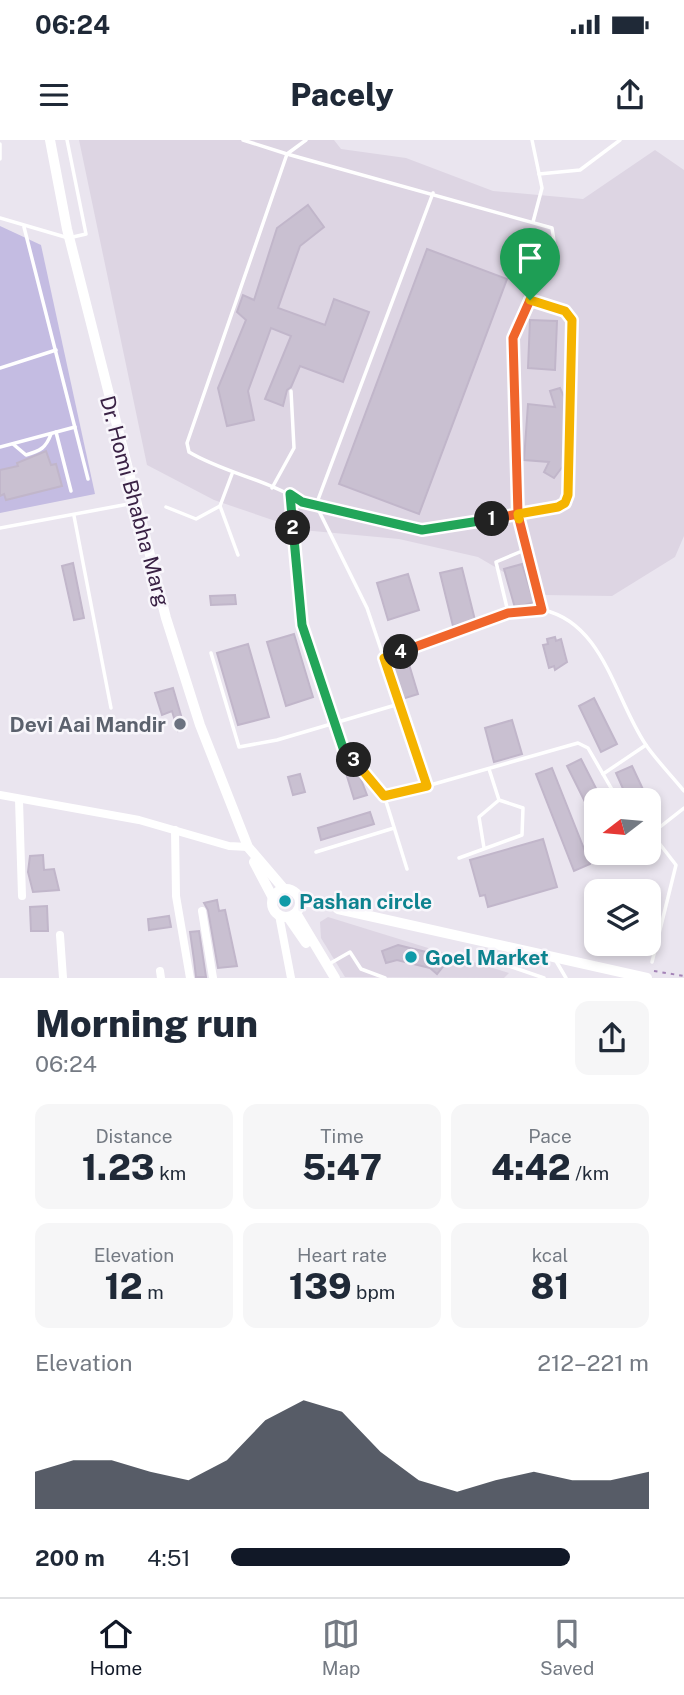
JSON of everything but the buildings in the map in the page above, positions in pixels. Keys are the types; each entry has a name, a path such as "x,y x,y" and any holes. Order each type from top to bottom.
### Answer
{"main road":[{"name":"Dr. Homi Bhabha Marg","path":"50,140 69,237 166,618 200,725 260,876 273,898 272,908 292,910 293,891 284,889 250,850"},
{"path":"273,898 284,889"},
{"path":"292,910 338,909 555,958 648,974"},
{"path":"292,910 335,978"},
{"path":"292,910 328,978"}],"street":[{"path":"0,795 139,820 250,850"},
{"path":"19,800 22,896"},
{"path":"175,830 176,896 190,978"},
{"path":"291,978 292,910"},
{"path":"202,911 213,978"},
{"path":"60,935 63,978"}],"lane":[{"path":"0,218 24,227 69,237 86,234 67,140"},
{"path":"243,140 552,228 555,234 513,338 518,514 542,610"},
{"path":"306,140 287,154 187,443 191,453 232,474 290,494 302,502 422,530 558,507 565,503 568,495 572,320 565,311 530,300"},
{"path":"532,140 542,188 533,222"},
{"path":"539,174 580,170 620,140"},
{"path":"0,144 0,159"},
{"path":"427,786 367,608 316,505 433,193"},
{"path":"24,227 88,479"},
{"path":"0,369 56,350"},
{"path":"272,488 294,448 291,391"},
{"path":"0,447 75,427"},
{"path":"12,444 26,455 40,451 53,433"},
{"path":"53,433 71,491"},
{"path":"232,474 220,506 238,555"},
{"path":"290,494 302,625 344,751 370,776 384,796 407,869"},
{"path":"0,528 136,503"},
{"path":"166,507 196,519 220,506"},
{"path":"74,516 111,708"},
{"path":"508,613 496,562 527,549"},
{"path":"384,658 508,613 542,610 570,620 588,637 646,745 684,791"},
{"path":"211,653 239,747 399,704"},
{"path":"384,796 578,743 588,748 611,788"},
{"path":"603,774 646,745"},
{"path":"488,768 499,800"},
{"path":"459,858 522,835 523,808 499,800"},
{"path":"484,848 478,817 499,800"},
{"path":"662,825 684,808"},
{"path":"316,852 394,828"},
{"path":"652,962 676,865 662,848"},
{"path":"327,965 350,952 361,969 384,978"},
{"path":"555,958 566,978"},
{"path":"506,965 544,978"}],"path":[{"path":"648,974 684,976"}],"shaded area":[{"path":"79,140 334,140 341,149 406,158 493,191 583,199 655,150 684,170 684,536 675,557 612,596 543,595 478,557 399,539 302,530 214,500 147,465"},
{"path":"0,226 41,245 95,494 0,513"},
{"path":"328,917 509,973 504,978 345,977 321,938 320,922"}],"place":[{"name":"Devi Aai Mandir","path":"180,724"},
{"name":"Pashan circle","path":"285,901"},
{"name":"Goel Market","path":"411,957"}],"route":[{"path":"530,300 513,338 518,514 422,530 302,502 290,494 302,625 344,751 370,776 384,796 427,786 384,658 508,613 542,610 518,514 558,507 565,503 568,495 572,320 565,311 530,300"}]}
